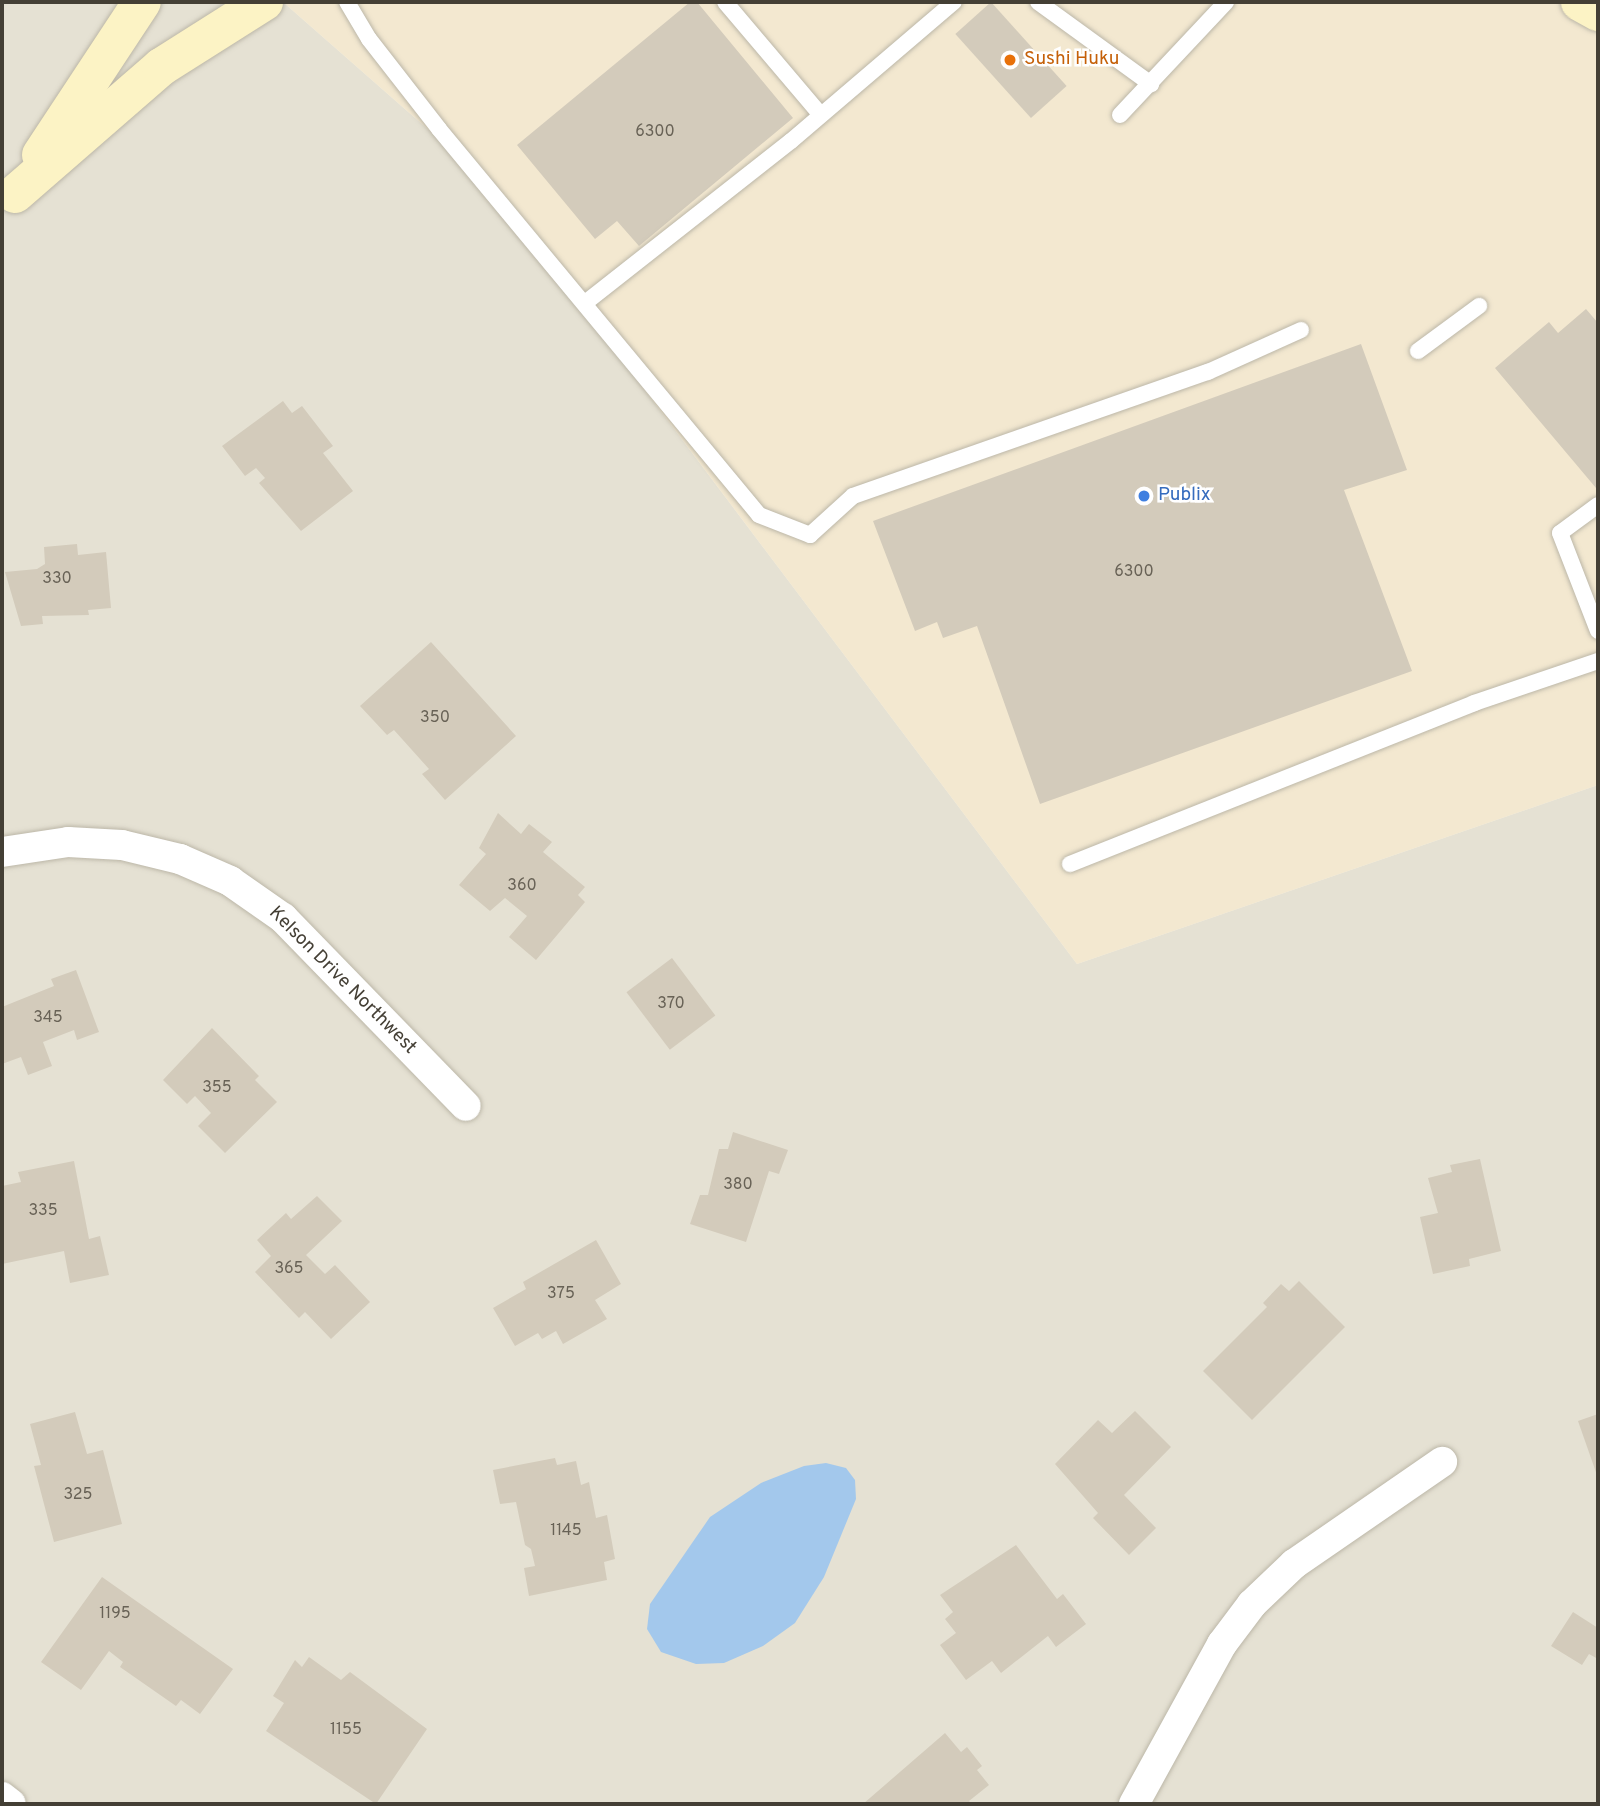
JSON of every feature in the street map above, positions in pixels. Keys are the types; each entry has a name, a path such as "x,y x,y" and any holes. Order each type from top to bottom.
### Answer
{"main road":[{"path":"9,202 142,2"},
{"path":"9,202 161,66 264,2"},
{"path":"1580,2 1598,12"}],"street":[{"name":"Kelson Drive Northwest","path":"2,852 68,842 122,845 180,859 230,881 283,918 466,1106"},
{"path":"1134,1804 1222,1644 1252,1604 1294,1564 1442,1462"},
{"path":"2,1797 11,1804"}],"lane":[{"path":"347,2 369,39 439,129 759,515 810,535 853,496 1208,372 1301,330"},
{"path":"725,2 820,114"},
{"path":"585,303 954,2"},
{"path":"1038,2 1151,84"},
{"path":"1120,115 1226,2"},
{"path":"1418,351 1479,306"},
{"path":"1598,505 1560,533 1598,631"},
{"path":"1070,864 1474,703 1598,661"}],"shaded area":[{"path":"2,2 283,2 488,182 1077,964 1598,785 1598,1804 2,1804"},
{"path":"283,2 1598,2 1598,785 1077,964 488,182"}],"water":[{"path":"826,1463 846,1468 855,1480 856,1499 824,1577 795,1623 763,1646 724,1663 696,1664 661,1652 647,1629 650,1604 710,1517 761,1483 804,1466"}],"building":[{"path":"690,2 697,2 793,118 639,246 617,221 595,239 517,145"},
{"name":"Sushi Huku","path":"991,2 1067,86 1031,118 955,34"},
{"path":"1586,309 1598,323 1596,488 1495,368 1549,322 1558,333"},
{"path":"1361,344 1407,470 1344,490 1412,671 1040,804 977,626 943,638 937,622 915,631 873,521"},
{"path":"283,401 292,413 302,406 333,446 323,453 353,491 301,531 259,483 265,478 256,468 245,476 222,446"},
{"path":"77,544 78,555 106,552 111,608 88,610 89,615 42,616 43,624 21,626 5,572 37,569 45,564 44,547"},
{"path":"431,642 516,736 445,800 422,774 429,769 394,730 387,735 360,706"},
{"path":"498,813 521,834 529,824 552,842 543,852 585,887 578,895 585,902 536,960 509,937 527,916 505,898 490,911 459,885 486,854 479,848"},
{"path":"672,958 715,1016 670,1050 626,992"},
{"path":"76,970 99,1032 77,1040 74,1030 43,1042 52,1066 28,1075 21,1057 2,1064 2,1007 54,986 51,979"},
{"path":"212,1028 259,1076 255,1080 277,1102 225,1153 198,1126 211,1113 195,1096 187,1104 163,1080"},
{"path":"733,1132 788,1150 779,1174 769,1171 746,1242 690,1224 700,1195 708,1195 719,1149 728,1149"},
{"path":"1480,1159 1501,1251 1469,1259 1470,1266 1433,1274 1420,1217 1438,1213 1428,1178 1452,1172 1450,1165"},
{"path":"74,1161 89,1239 100,1236 109,1275 70,1283 64,1251 2,1264 2,1186 21,1182 18,1172"},
{"path":"317,1196 342,1221 306,1255 325,1274 335,1265 370,1302 331,1339 305,1312 299,1318 255,1272 271,1256 257,1240 286,1213 291,1219"},
{"path":"596,1240 621,1284 595,1300 607,1319 563,1344 556,1331 542,1339 538,1333 515,1346 493,1308 526,1289 523,1282"},
{"path":"1299,1281 1345,1327 1252,1420 1203,1371 1267,1307 1263,1303 1281,1284 1289,1291"},
{"path":"1135,1411 1171,1447 1124,1495 1156,1528 1129,1555 1093,1518 1098,1513 1055,1464 1098,1420 1112,1433"},
{"path":"75,1412 87,1454 103,1450 122,1524 54,1542 34,1466 41,1465 30,1424"},
{"path":"1598,1414 1598,1478 1578,1421"},
{"path":"555,1458 557,1465 576,1461 581,1485 589,1482 596,1518 607,1515 615,1559 604,1562 607,1580 529,1596 524,1568 535,1566 531,1549 525,1545 516,1502 500,1504 493,1470"},
{"path":"1016,1545 1057,1599 1063,1594 1086,1624 1056,1647 1048,1636 1001,1673 992,1661 966,1680 940,1645 956,1633 945,1619 953,1612 940,1595"},
{"path":"102,1577 233,1669 200,1714 181,1700 176,1706 120,1667 123,1662 109,1651 81,1690 41,1662"},
{"path":"1573,1612 1598,1628 1598,1659 1589,1654 1582,1665 1551,1646"},
{"path":"309,1657 341,1680 350,1672 427,1729 376,1804 266,1731 284,1703 273,1696 295,1660 302,1667"},
{"path":"945,1733 961,1752 967,1747 982,1766 977,1770 989,1785 969,1801 972,1804 863,1804"}],"place":[{"name":"Sushi Huku","path":"1010,60"},
{"name":"Publix","path":"1144,496"}]}
